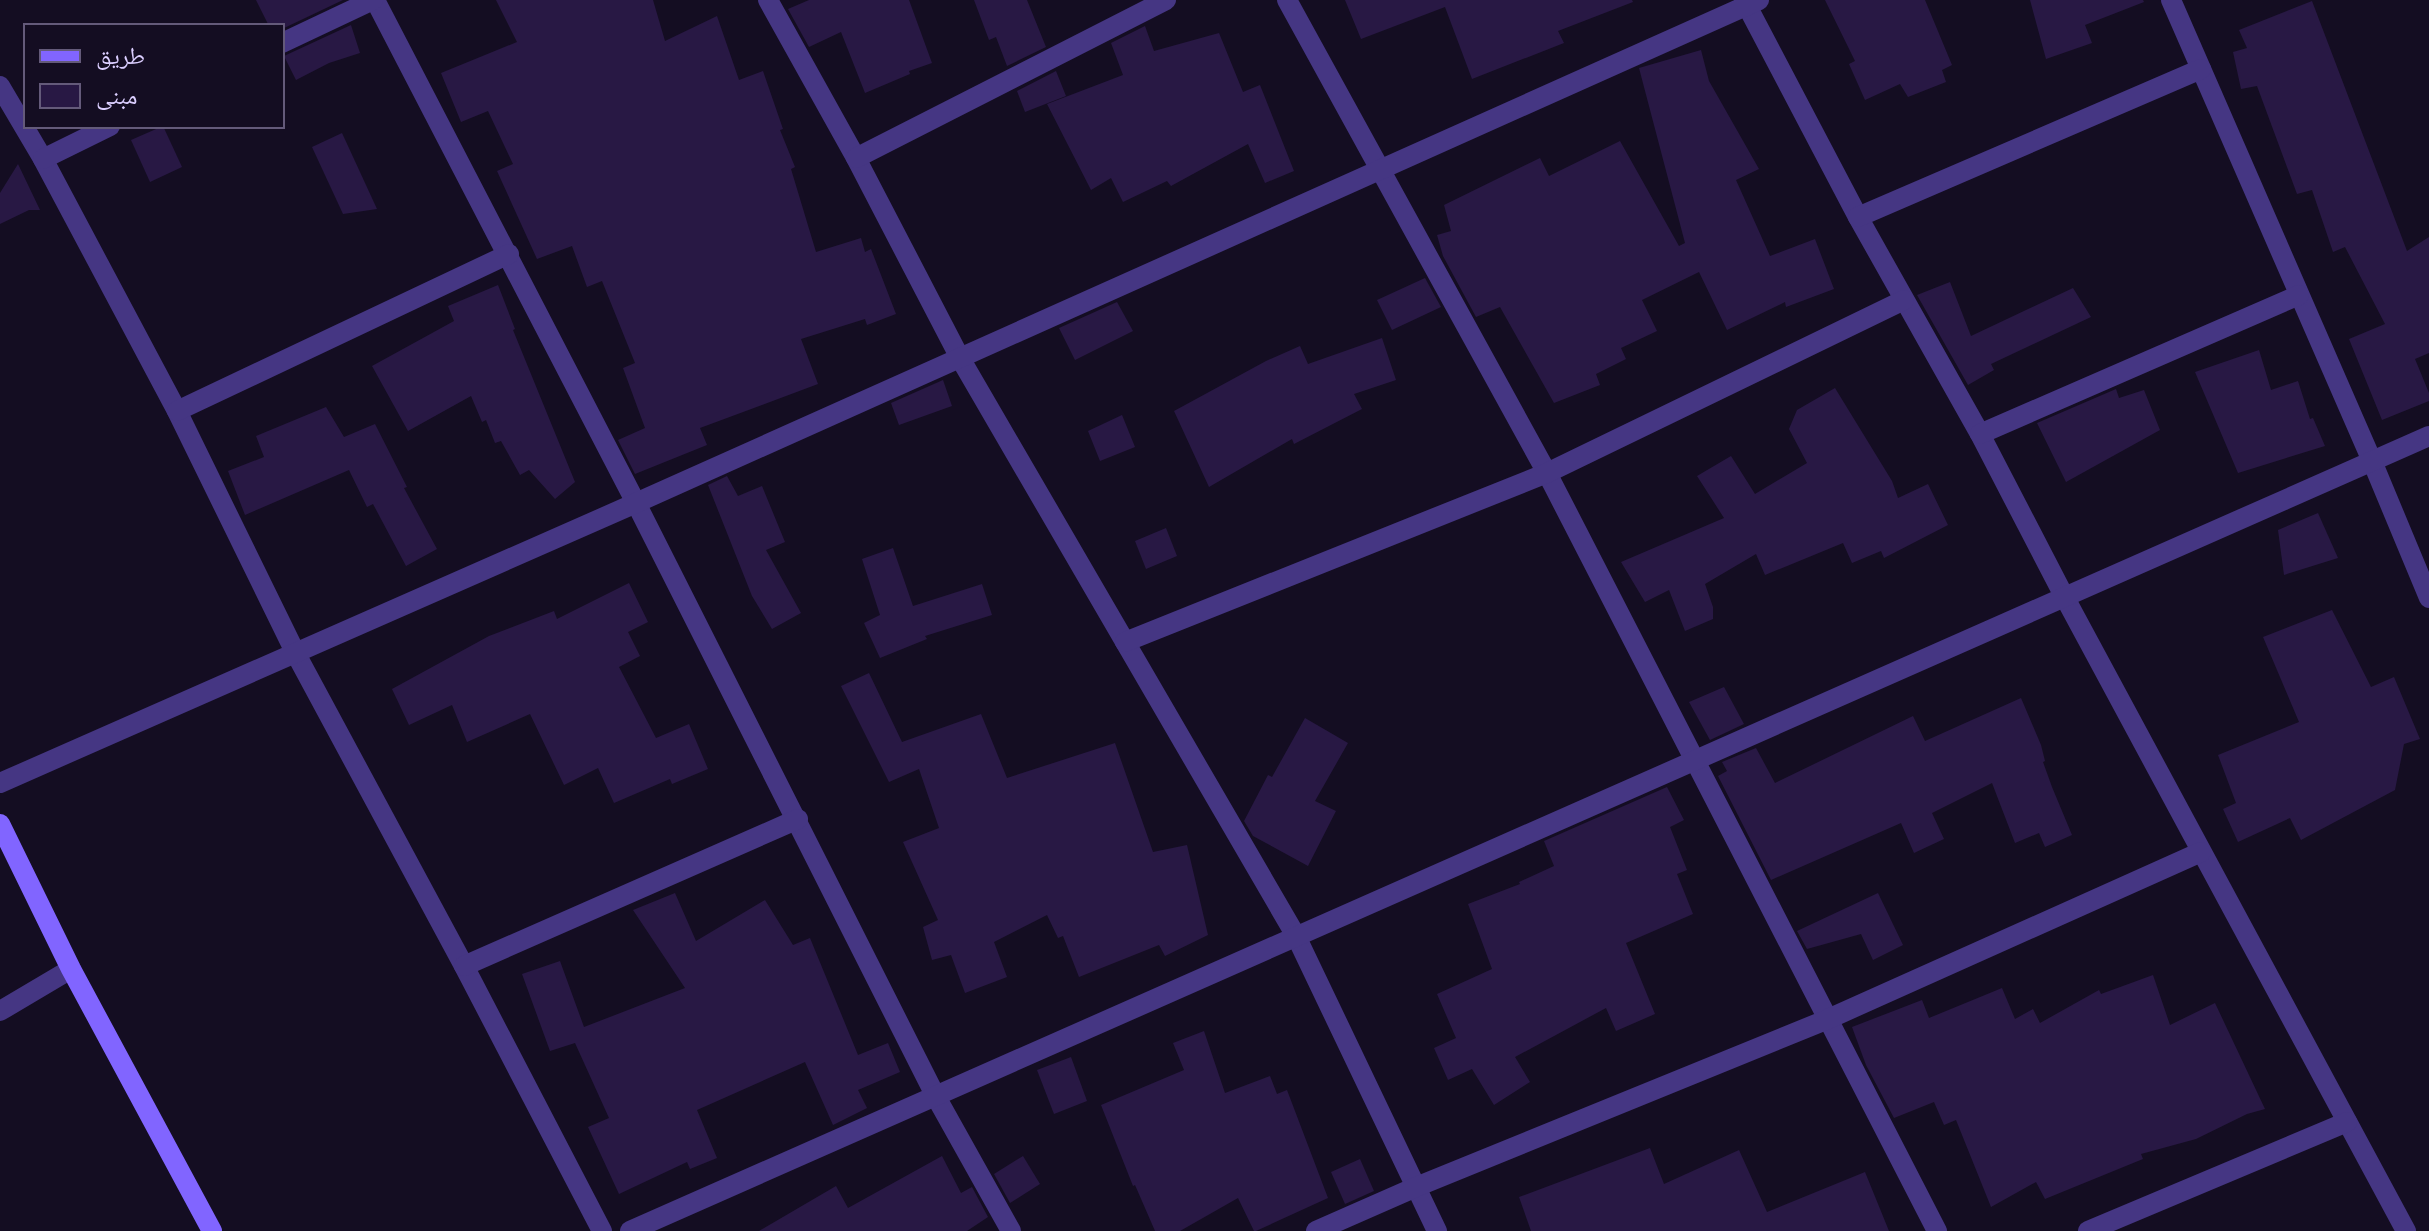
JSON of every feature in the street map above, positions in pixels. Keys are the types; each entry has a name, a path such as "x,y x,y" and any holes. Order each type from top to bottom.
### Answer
{"street":[{"path":"284,42 374,0 509,254 798,819 935,1095 1011,1231"},
{"path":"768,0 856,158 960,358 1296,936 1437,1231"},
{"path":"856,158 1166,0"},
{"path":"1287,0 1547,473 1937,1231"},
{"path":"2171,0 2429,598"},
{"path":"0,783 636,503 1750,2 1858,217 1980,434 2406,1231"},
{"path":"1858,217 2201,69"},
{"path":"0,86 24,127"},
{"path":"25,128 177,411 296,654 602,1231"},
{"path":"43,159 106,128"},
{"path":"177,411 509,254"},
{"path":"1980,434 2299,295"},
{"path":"1125,642 1547,473 1904,300"},
{"path":"630,1231 2429,436"},
{"path":"464,966 798,819"},
{"path":"0,824 71,969 212,1231"},
{"path":"1316,1231 1416,1187 1826,1020 2201,852"},
{"path":"0,1011 71,969"},
{"path":"2088,1231 2347,1122"}],"building":[{"path":"256,0 343,0 284,28 284,24 268,24"},
{"path":"496,0 653,0 665,41 717,16 739,80 763,71 783,129 780,130 795,167 791,169 816,252 861,238 865,252 871,249 896,314 867,325 865,319 801,339 818,384 700,428 707,445 635,474 618,440 645,428 623,368 635,363 602,281 587,287 572,246 537,259 497,171 513,164 488,111 461,122 441,73 517,42"},
{"path":"809,0 909,0 932,63 865,93 841,32 809,47 788,9"},
{"path":"974,0 1027,0 1046,47 1007,66 996,37 989,40"},
{"path":"1345,0 1633,2 1558,31 1564,43 1472,79 1445,7 1361,39"},
{"path":"1825,0 1925,0 1952,65 1942,70 1946,82 1908,97 1900,84 1865,100 1849,64 1855,61"},
{"path":"2030,0 2144,2 2085,25 2092,43 2046,59"},
{"path":"2312,1 2407,251 2429,237 2429,353 2415,359 2429,393 2429,401 2382,420 2349,339 2385,324 2345,247 2333,252 2312,190 2297,194 2257,86 2241,89 2233,52 2247,48 2239,30"},
{"path":"351,25 360,53 329,63 296,80 284,56"},
{"path":"1145,26 1154,51 1219,33 1243,92 1260,85 1294,171 1265,183 1248,144 1171,186 1167,181 1123,202 1111,178 1091,190 1047,104 1123,75 1111,43"},
{"path":"1701,50 1709,81 1759,169 1736,180 1770,256 1815,239 1834,289 1786,307 1785,302 1727,330 1699,272 1642,300 1657,331 1621,348 1626,359 1596,374 1600,385 1554,403 1500,307 1476,317 1443,256 1437,235 1451,231 1444,205 1540,158 1549,176 1620,141 1679,246 1685,243 1639,68"},
{"path":"1056,71 1066,96 1025,112 1017,91"},
{"path":"164,128 182,167 150,182 131,140"},
{"path":"342,133 377,209 343,214 312,147"},
{"path":"18,164 40,210 29,210 0,224 0,193"},
{"path":"1425,278 1441,307 1392,330 1377,300"},
{"path":"1950,282 1971,336 2073,288 2091,317 1991,364 1994,370 1968,385 1917,295"},
{"path":"498,285 513,330 575,482 555,499 529,470 520,475 501,441 495,443 486,420 482,422 471,396 408,431 372,366 454,321 448,306"},
{"path":"1117,302 1133,331 1075,360 1059,328"},
{"path":"1382,338 1396,380 1354,394 1362,409 1294,444 1292,439 1209,487 1174,411 1300,346 1308,364"},
{"path":"2259,350 2271,390 2298,381 2310,419 2313,418 2325,446 2238,473 2195,372"},
{"path":"943,380 952,406 899,425 891,403"},
{"path":"1835,388 1892,481 1898,498 1928,484 1948,525 1884,558 1881,551 1852,563 1843,543 1765,575 1756,554 1705,584 1713,607 1713,619 1685,631 1669,590 1645,602 1621,562 1724,518 1697,476 1731,456 1755,494 1807,463 1789,429 1797,410"},
{"path":"2116,389 2119,398 2144,390 2160,430 2066,482 2037,423"},
{"path":"326,407 344,437 375,424 407,487 404,488 437,549 406,566 373,504 367,507 349,470 245,515 228,471 264,457 256,436"},
{"path":"1122,415 1135,447 1100,461 1088,431"},
{"path":"727,476 738,496 762,486 785,542 766,550 801,613 772,629 752,596 708,485"},
{"path":"2318,513 2338,558 2284,575 2278,530"},
{"path":"1166,528 1177,556 1146,569 1135,541"},
{"path":"893,548 913,606 982,584 992,615 925,636 927,639 880,658 864,623 880,615 862,559"},
{"path":"629,583 648,622 628,632 640,656 619,667 656,738 689,724 708,769 672,784 670,779 614,803 598,768 564,785 530,714 467,742 452,705 409,725 392,689 489,636 554,611 557,619"},
{"path":"2332,610 2371,687 2394,677 2420,739 2404,744 2395,790 2301,840 2290,818 2238,842 2223,809 2236,803 2218,755 2299,722 2263,637"},
{"path":"869,673 902,742 981,714 1007,778 1115,743 1153,852 1187,845 1208,935 1165,956 1159,945 1079,977 1063,936 1058,938 1047,915 994,942 1007,977 965,993 951,955 932,960 923,927 938,920 903,842 939,828 919,769 889,782 841,686"},
{"path":"1724,687 1744,724 1710,740 1689,702"},
{"path":"2021,698 2072,835 2045,847 2039,833 2015,843 1992,783 1932,813 1944,839 1914,853 1901,823 1771,880 1718,776 1727,771 1722,762 1756,748 1775,783 1913,716 1925,741"},
{"path":"1305,718 1348,743 1315,801 1336,811 1308,866 1253,836 1244,821 1268,775 1272,777"},
{"path":"1667,787 1684,820 1670,827 1687,870 1677,874 1693,914 1626,943 1655,1014 1616,1031 1606,1008 1515,1057 1530,1082 1494,1105 1472,1069 1448,1080 1434,1048 1456,1038 1437,994 1492,969 1468,904 1520,884 1554,866 1544,841"},
{"path":"675,893 696,941 765,900 793,945 810,938 858,1055 888,1043 900,1072 858,1090 867,1108 833,1125 805,1062 697,1110 717,1158 690,1169 687,1162 619,1194 588,1127 609,1118 575,1043 550,1051 522,974 560,961 584,1027 685,988 633,910"},
{"path":"1878,893 1903,945 1873,960 1861,934 1807,949 1797,931"},
{"path":"2153,975 2170,1025 2215,1003 2265,1109 2247,1114 2196,1139 2141,1154 2143,1159 2045,1199 2036,1182 1991,1207 1956,1120 1944,1125 1934,1102 1894,1118 1866,1065 1852,1027 1922,1000 1929,1018 2002,988 2015,1019 2033,1009 2040,1023 2099,990 2101,994"},
{"path":"1204,1031 1225,1093 1270,1076 1277,1094 1287,1090 1328,1198 1256,1231 1238,1198 1180,1231 1155,1231 1133,1186 1101,1105 1184,1070 1173,1043"},
{"path":"1071,1057 1087,1101 1054,1114 1037,1070"},
{"path":"1650,1148 1664,1184 1739,1150 1767,1212 1865,1172 1889,1231 1531,1231 1519,1197"},
{"path":"942,1156 961,1193 972,1187 988,1217 967,1231 759,1231 836,1186 848,1208"},
{"path":"1023,1156 1040,1184 1010,1203 994,1174"},
{"path":"1360,1159 1374,1191 1345,1204 1331,1172"}]}
